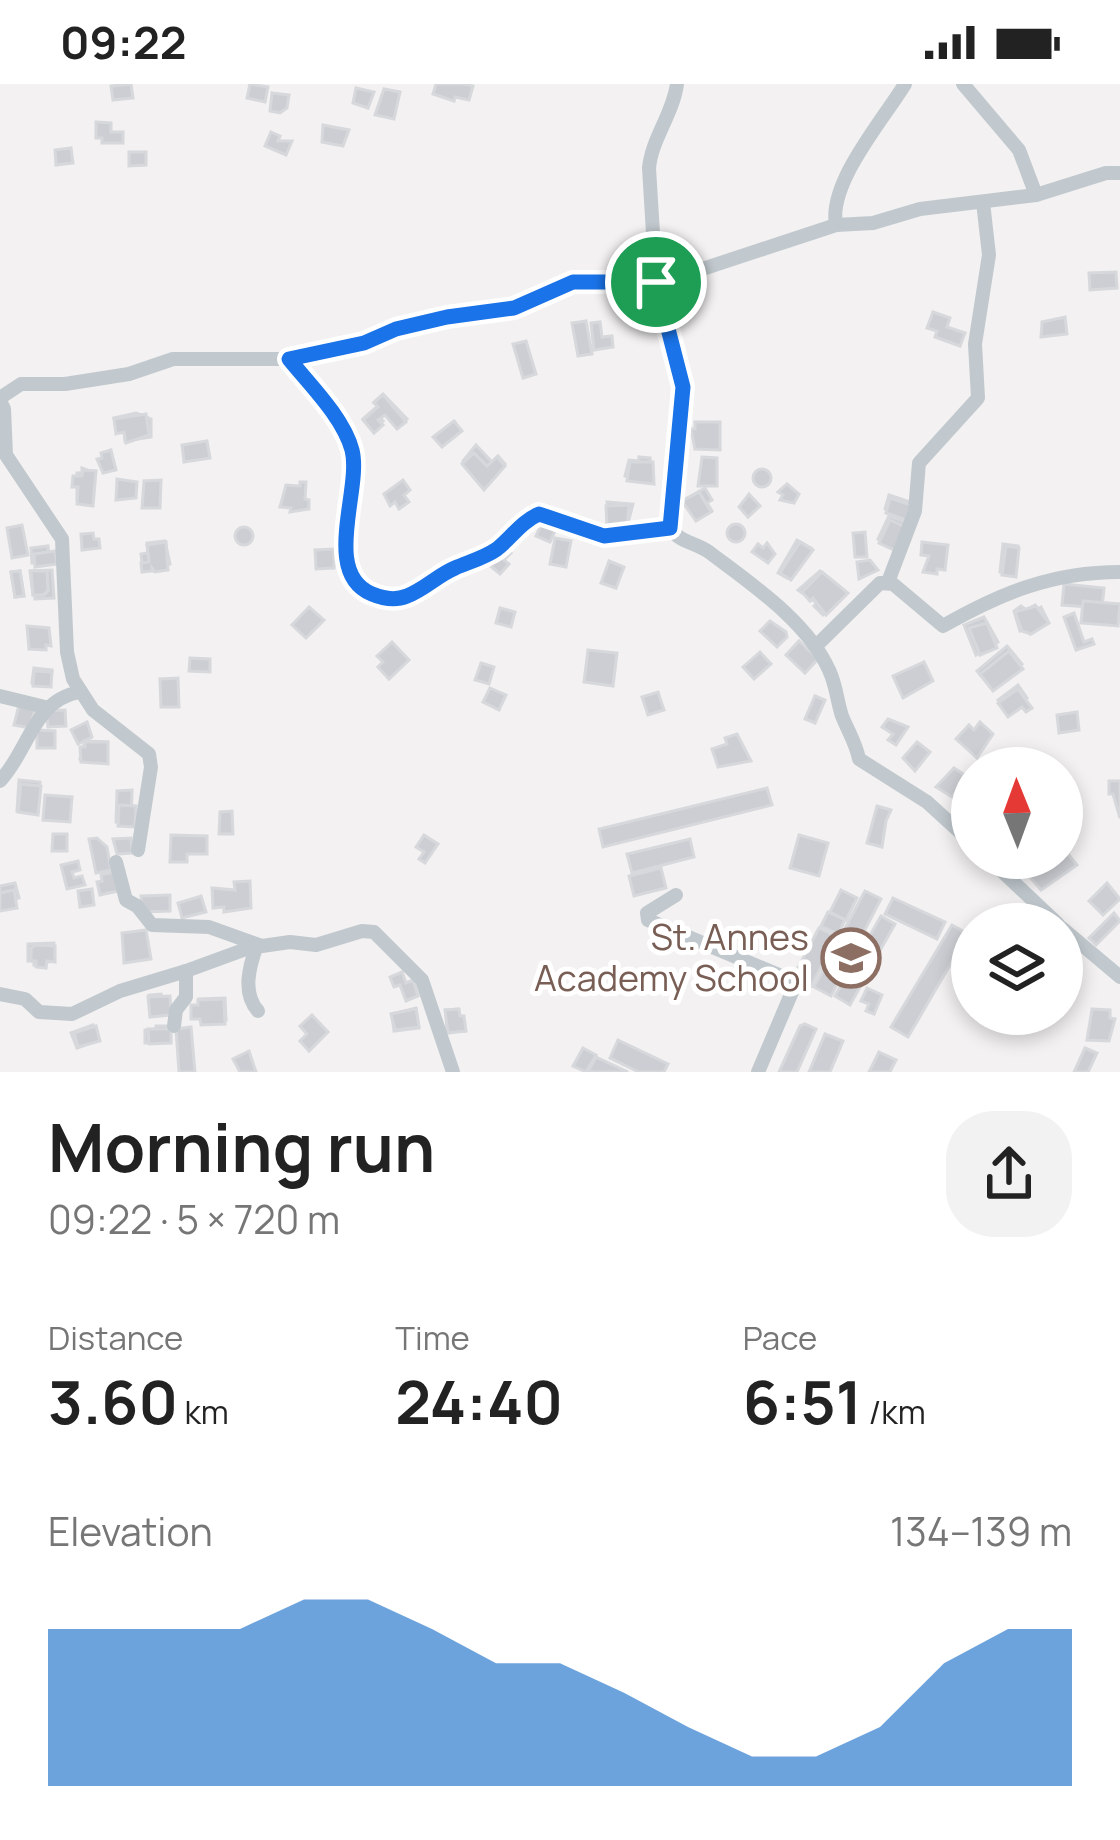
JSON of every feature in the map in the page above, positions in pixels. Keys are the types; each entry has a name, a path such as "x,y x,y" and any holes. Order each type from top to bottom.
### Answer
{"street":[{"path":"670,528 683,387 656,282 649,168 676,84"},
{"path":"836,225 840,190 905,84"},
{"path":"963,84 1019,150 1036,195"},
{"path":"138,850 149,754 93,710 79,692 68,661 62,539 6,455 0,400 21,384 65,384 129,374 172,359 289,359 364,343 396,329 447,317 514,308 573,282 656,282 836,225 1036,195 1120,173"},
{"path":"816,646 871,588 888,582 913,519 919,463 977,398 975,344 988,255 983,202"},
{"path":"289,359 349,440 354,470 347,499 347,566 354,584 378,596 403,598 424,588 452,569 496,550 539,514 604,536 670,528"},
{"path":"670,528 788,615 816,646 831,674 859,759 927,802 951,824"},
{"path":"888,582 943,626 1006,591 1088,572 1120,572"},
{"path":"0,781 46,707 60,696 79,692"},
{"path":"0,696 46,707"},
{"path":"116,862 126,900 152,926 209,927 257,945"},
{"path":"1010,879 1036,903"},
{"path":"676,895 647,913 648,920 707,942 790,984 792,992 758,1072"},
{"path":"0,994 25,999 39,1012 72,1014 120,992 257,945 316,945 367,931 384,938 422,980 453,1072"},
{"path":"257,945 248,997 258,1011"},
{"path":"1083,946 1120,977"},
{"path":"174,1026 176,1010 186,997 186,971"}],"building":[{"path":"131,84 133,98 113,100 111,86"},
{"path":"250,84 268,87 265,102 247,98"},
{"path":"436,84 473,86 469,100 455,97 454,101 433,94"},
{"path":"356,88 374,92 368,108 353,103"},
{"path":"384,89 400,92 394,119 375,115"},
{"path":"272,93 289,95 287,108 280,113 270,111"},
{"path":"96,122 111,123 111,132 123,132 123,143 102,143 102,138 96,138"},
{"path":"323,125 349,130 343,146 322,142"},
{"path":"271,132 280,136 278,141 292,141 286,155 265,146"},
{"path":"71,148 73,163 56,165 55,150"},
{"path":"129,152 146,152 146,165 129,166"},
{"path":"1116,272 1117,288 1090,290 1089,273"},
{"path":"933,312 950,318 947,327 965,333 960,346 935,337 937,331 927,328"},
{"path":"1065,317 1067,334 1041,337 1042,322"},
{"path":"586,321 592,354 578,356 572,323"},
{"path":"600,322 602,337 612,336 613,347 594,350 591,323"},
{"path":"526,341 536,374 523,378 513,344"},
{"path":"383,394 407,419 399,427 385,412 373,430 363,419"},
{"path":"383,395 406,422 397,429 385,415 374,433 363,420"},
{"path":"136,413 151,419 151,437 125,441 114,418"},
{"path":"146,414 149,435 126,443 124,432 116,434 114,419"},
{"path":"454,421 462,431 442,447 433,437"},
{"path":"695,422 720,422 720,450 695,449 691,429"},
{"path":"207,441 210,458 184,462 182,445"},
{"path":"476,445 492,462 498,456 505,464 485,488 463,461"},
{"path":"111,450 116,470 103,473 97,459"},
{"path":"474,453 487,466 497,457 505,466 484,490 462,464"},
{"path":"639,457 650,458 653,481 625,476 629,460 639,461"},
{"path":"702,457 717,458 717,486 698,486"},
{"path":"630,462 653,462 654,484 627,481"},
{"path":"82,468 94,473 92,500 77,500 77,473"},
{"path":"762,469 771,478 762,487 753,478"},
{"path":"83,470 96,471 93,506 77,504 78,487 72,487 73,476 82,476"},
{"path":"117,479 137,482 136,498 116,500"},
{"path":"161,480 160,508 142,508 144,481"},
{"path":"403,480 410,490 404,495 409,502 399,509 395,502 390,506 384,494"},
{"path":"306,482 309,509 290,512 291,508 280,507 286,485 300,486"},
{"path":"787,484 799,494 794,503 780,500 783,495 778,492"},
{"path":"705,488 712,511 698,519 684,500"},
{"path":"699,492 711,512 696,521 682,501"},
{"path":"749,494 760,506 748,517 739,507"},
{"path":"889,495 910,502 906,515 885,509"},
{"path":"890,498 911,505 906,520 886,513"},
{"path":"607,502 633,504 627,527 610,526"},
{"path":"629,505 627,528 607,529 606,506"},
{"path":"889,516 905,522 891,546 878,539"},
{"path":"543,520 557,526 550,542 536,536"},
{"path":"890,520 905,527 894,550 879,543"},
{"path":"736,524 745,533 736,542 727,533"},
{"path":"22,525 28,555 12,558 7,528"},
{"path":"244,527 253,536 244,545 235,536"},
{"path":"865,532 867,557 855,557 853,533"},
{"path":"93,533 100,548 82,550 81,534"},
{"path":"555,538 571,541 566,567 550,564"},
{"path":"797,540 811,548 807,555 802,553 787,578 778,573"},
{"path":"165,541 170,564 143,570 141,554 148,553 147,543"},
{"path":"166,542 168,570 142,572 141,563 149,562 147,545"},
{"path":"800,542 813,550 791,580 780,573"},
{"path":"922,542 948,545 945,570 923,572 929,556 921,555"},
{"path":"767,543 775,554 768,563 752,552 758,544 763,548"},
{"path":"1003,544 1018,546 1014,574 1000,572"},
{"path":"48,546 50,562 32,563 31,548"},
{"path":"504,546 511,553 500,574 488,564"},
{"path":"1006,546 1019,548 1016,577 1002,575"},
{"path":"334,549 334,568 316,569 315,550"},
{"path":"55,551 57,564 35,567 34,554"},
{"path":"870,560 878,570 859,579 857,562"},
{"path":"609,561 624,567 616,588 601,583"},
{"path":"52,570 54,598 35,599 33,571"},
{"path":"20,571 24,596 15,597 11,572"},
{"path":"20,571 24,596 15,597 11,572"},
{"path":"30,571 47,571 44,595 33,595"},
{"path":"31,571 47,571 48,591 43,595 33,595"},
{"path":"820,571 846,592 823,615 814,606 817,603 798,590"},
{"path":"822,572 848,593 826,615 802,592"},
{"path":"1064,584 1104,588 1102,608 1062,605"},
{"path":"1083,601 1120,604 1118,626 1081,623"},
{"path":"1035,605 1048,621 1030,634 1020,631 1014,611"},
{"path":"1036,606 1049,623 1031,634 1022,631 1015,612"},
{"path":"309,607 324,620 306,638 292,625"},
{"path":"500,608 515,612 511,627 496,623"},
{"path":"1074,613 1084,642 1092,639 1094,644 1076,650 1064,617"},
{"path":"984,617 998,642 976,655 964,625"},
{"path":"770,621 786,632 777,647 760,631"},
{"path":"987,623 997,648 980,655 969,628"},
{"path":"27,626 49,628 51,646 29,649"},
{"path":"799,641 818,659 805,673 786,655"},
{"path":"392,642 409,660 389,679 378,667 383,662 377,656"},
{"path":"1007,646 1022,664 990,687 977,671"},
{"path":"588,650 617,653 613,686 584,682"},
{"path":"1009,651 1023,669 993,691 980,674"},
{"path":"760,652 771,664 754,679 743,667"},
{"path":"190,658 210,659 210,672 189,671"},
{"path":"924,662 933,681 903,698 893,676"},
{"path":"481,663 494,667 489,684 475,680"},
{"path":"34,668 52,670 50,685 32,683"},
{"path":"34,671 52,672 51,687 33,686"},
{"path":"178,678 179,707 161,707 160,679"},
{"path":"1018,685 1027,698 1008,712 998,700"},
{"path":"490,688 506,695 499,710 483,702"},
{"path":"1018,689 1032,708 1026,712 1022,707 1008,717 998,703"},
{"path":"658,692 664,710 648,715 642,697"},
{"path":"815,696 825,700 815,723 805,719"},
{"path":"19,705 35,709 30,728 14,725"},
{"path":"65,710 66,726 48,727 46,711"},
{"path":"1077,712 1079,730 1059,733 1057,715"},
{"path":"888,719 908,727 896,745 888,740 893,734 882,727"},
{"path":"87,722 92,737 78,744 71,730"},
{"path":"980,722 993,734 984,747 965,747 956,739 969,725 974,730"},
{"path":"37,730 55,731 55,748 37,748"},
{"path":"737,734 751,761 718,767 712,749"},
{"path":"85,741 107,742 106,763 80,759"},
{"path":"85,742 108,742 108,764 81,762 80,747"},
{"path":"917,742 930,752 915,771 903,758"},
{"path":"951,771 951,796 936,787"},
{"path":"19,780 40,782 38,812 17,811"},
{"path":"1109,781 1120,781 1120,818 1113,794 1109,794"},
{"path":"21,784 41,786 38,815 18,812"},
{"path":"767,788 772,805 603,847 599,829"},
{"path":"132,790 131,823 116,822 117,791"},
{"path":"45,795 72,797 70,822 43,820"},
{"path":"119,805 136,806 135,827 118,826"},
{"path":"877,806 891,810 882,847 867,843"},
{"path":"232,811 233,834 219,834 220,812"},
{"path":"53,834 67,834 67,851 52,851"},
{"path":"171,835 207,836 207,854 187,854 187,862 170,862"},
{"path":"424,835 438,844 425,863 419,859 424,852 416,847"},
{"path":"799,835 828,843 819,876 790,868"},
{"path":"97,838 107,847 111,870 96,873 89,839"},
{"path":"131,838 132,853 117,854 113,839"},
{"path":"690,839 694,857 632,873 627,854"},
{"path":"78,861 80,870 72,872 74,878 82,876 85,885 67,889 61,865"},
{"path":"661,868 666,888 634,896 629,876"},
{"path":"114,872 118,891 100,895 97,882 102,881 101,875"},
{"path":"1032,879 1057,879 1041,890"},
{"path":"250,881 251,908 224,912 224,907 213,908 212,888 235,890 234,882"},
{"path":"15,883 19,898 0,903 0,886"},
{"path":"1107,883 1120,899 1103,915 1089,901"},
{"path":"92,889 94,905 80,907 78,891"},
{"path":"14,890 17,908 0,911 0,893"},
{"path":"841,890 857,898 846,920 830,912"},
{"path":"865,891 881,899 858,943 842,934"},
{"path":"170,895 170,911 142,912 141,896"},
{"path":"201,896 206,912 182,918 178,903"},
{"path":"893,898 945,922 937,939 885,914"},
{"path":"828,912 845,920 838,934 821,926"},
{"path":"1114,913 1120,921 1096,945 1089,938"},
{"path":"881,916 895,924 878,954 864,946"},
{"path":"951,927 951,963 908,1037 891,1027"},
{"path":"819,928 837,937 811,986 793,977"},
{"path":"146,930 151,959 124,963 122,933"},
{"path":"841,937 857,946 831,996 814,987"},
{"path":"54,943 53,961 34,965 28,961 28,944"},
{"path":"55,946 55,962 36,967 31,948"},
{"path":"862,948 877,956 850,1005 835,996"},
{"path":"402,972 406,983 413,980 418,996 406,1001 400,985 394,987 390,977"},
{"path":"867,988 882,995 874,1014 861,1001"},
{"path":"161,994 167,1000 168,1014 150,1015 149,995"},
{"path":"170,996 171,1015 150,1017 148,997"},
{"path":"225,998 226,1020 193,1017 192,1006 199,1005 199,999"},
{"path":"224,999 225,1024 201,1025 200,1019 191,1019 191,1005 198,1005 198,1000"},
{"path":"416,1008 419,1028 394,1031 392,1014"},
{"path":"416,1009 419,1027 395,1030 391,1014"},
{"path":"458,1009 465,1031 447,1032 446,1010"},
{"path":"459,1009 466,1031 448,1033 445,1010"},
{"path":"1092,1009 1110,1010 1110,1018 1115,1019 1109,1041 1087,1040"},
{"path":"312,1015 328,1032 309,1051 300,1041 307,1034 300,1026"},
{"path":"93,1025 99,1040 77,1048 71,1033"},
{"path":"96,1026 100,1041 78,1047 74,1033"},
{"path":"167,1026 168,1042 145,1043 145,1030"},
{"path":"800,1026 816,1029 797,1072 779,1072"},
{"path":"191,1027 195,1072 179,1072 176,1029"},
{"path":"148,1029 171,1029 171,1043 149,1044"},
{"path":"825,1034 843,1041 830,1072 809,1072"},
{"path":"618,1040 668,1064 664,1072 639,1072 610,1058"},
{"path":"583,1048 596,1055 586,1072 573,1066"},
{"path":"1085,1048 1097,1053 1088,1072 1074,1072"},
{"path":"249,1051 256,1072 240,1072 233,1059"},
{"path":"879,1052 896,1060 890,1072 869,1072"},
{"path":"596,1057 628,1072 588,1072"}],"place":[{"name":"St. Annes Academy School","path":"851,958"}],"route":[{"path":"573,282 656,282 683,387 670,528 594,535 539,514 496,550 403,598 358,588 347,566 347,499 354,470 349,440 289,359 364,343 396,329 447,317 505,311 573,282"}]}
